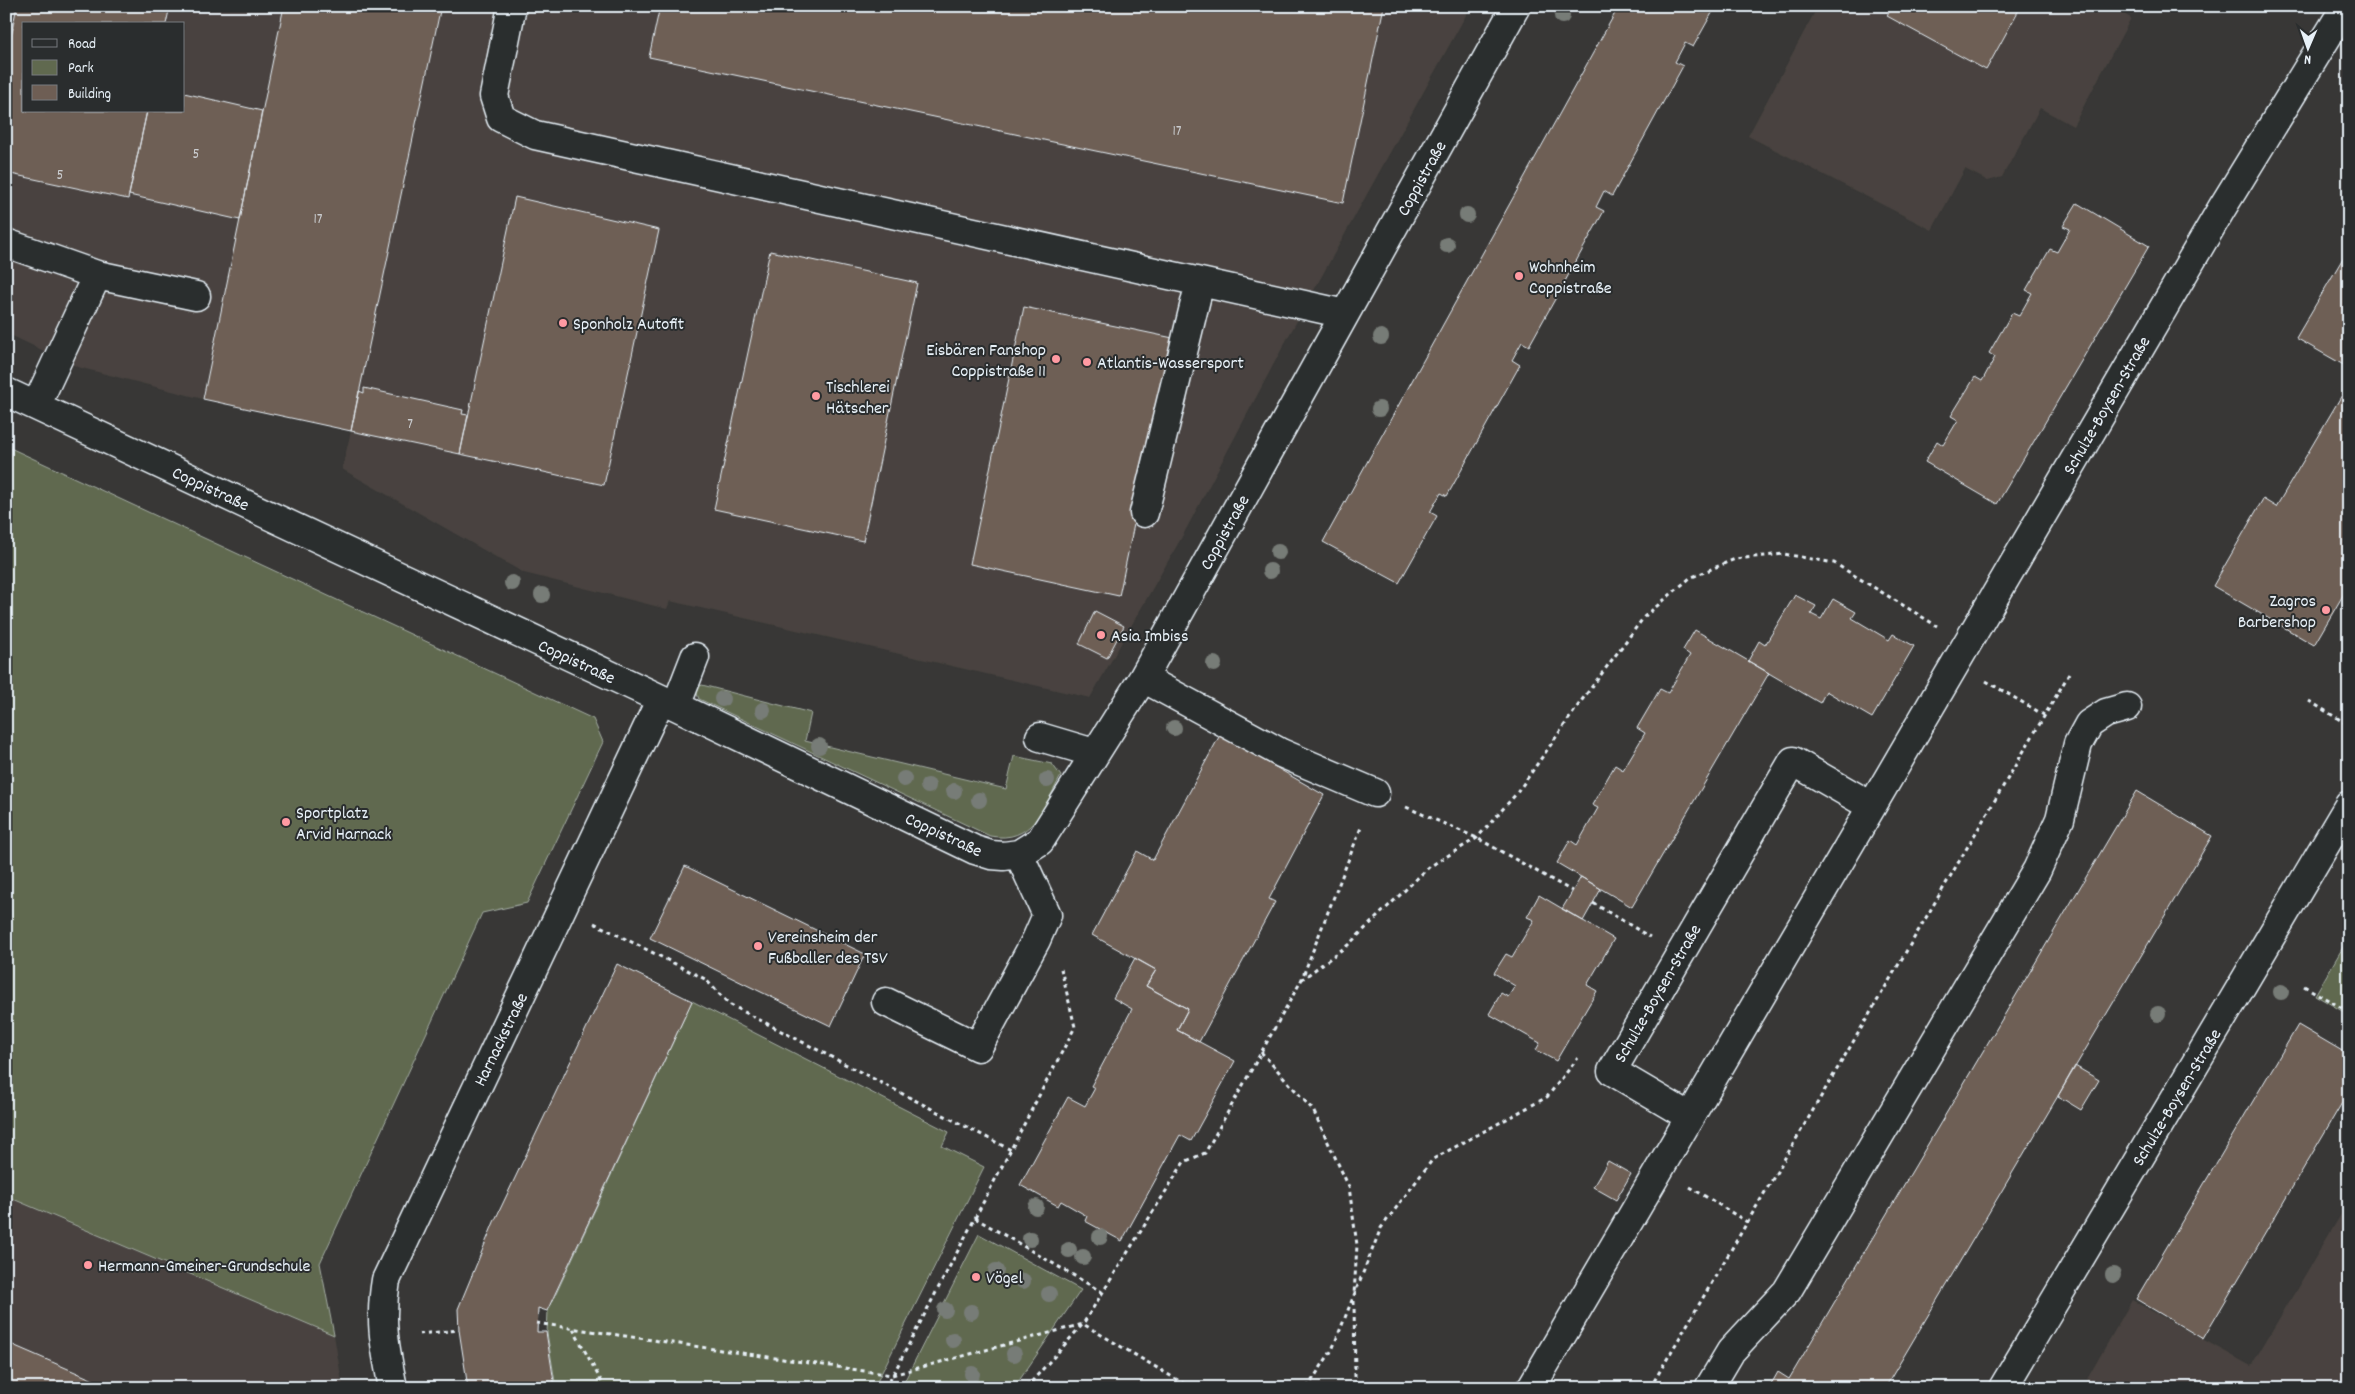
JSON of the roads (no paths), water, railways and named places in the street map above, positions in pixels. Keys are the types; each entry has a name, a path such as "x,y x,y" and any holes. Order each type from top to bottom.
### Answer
{"street":[{"path":"512,6 494,96 501,118 535,135 1345,314"},
{"name":"Coppistraße","path":"6,392 669,703 975,850 990,855 1019,854 1040,841 1055,820 1094,753 1143,678 1516,6"},
{"name":"Schulze-Boysen-Straße","path":"1872,806 1793,761 1612,1071 1690,1117 2222,208 2346,6"},
{"path":"6,243 97,275 196,296"},
{"path":"36,406 97,275"},
{"path":"1144,513 1200,282"},
{"name":"Harnackstraße","path":"393,1388 384,1337 382,1308 386,1280 563,908 669,703 695,657"},
{"path":"1143,678 1282,752 1375,793"},
{"path":"1709,1388 1731,1350 1787,1291 2038,870 2060,819 2078,744 2090,724 2106,713 2127,707"},
{"path":"1040,736 1094,753"},
{"name":"Schulze-Boysen-Straße","path":"2003,1388 2346,817"},
{"path":"886,1002 978,1047 1036,940 1047,915 1019,854"},
{"path":"1532,1388 1690,1117"}],"place":[{"name":"Wohnheim Coppistraße","path":"1519,276"},
{"name":"Sponholz Autofit","path":"563,323"},
{"name":"Eisbären Fanshop Coppistraße 11","path":"1056,359"},
{"name":"Atlantis-Wassersport","path":"1087,362"},
{"name":"Tischlerei Hätscher","path":"816,396"},
{"name":"Zagros Barbershop","path":"2326,610"},
{"name":"Asia Imbiss","path":"1101,635"},
{"name":"Sportplatz Arvid Harnack","path":"286,822"},
{"name":"Vereinsheim der Fußballer des TSV","path":"758,946"},
{"name":"Hermann-Gmeiner-Grundschule","path":"88,1265"},
{"name":"Vögel","path":"976,1277"}]}
